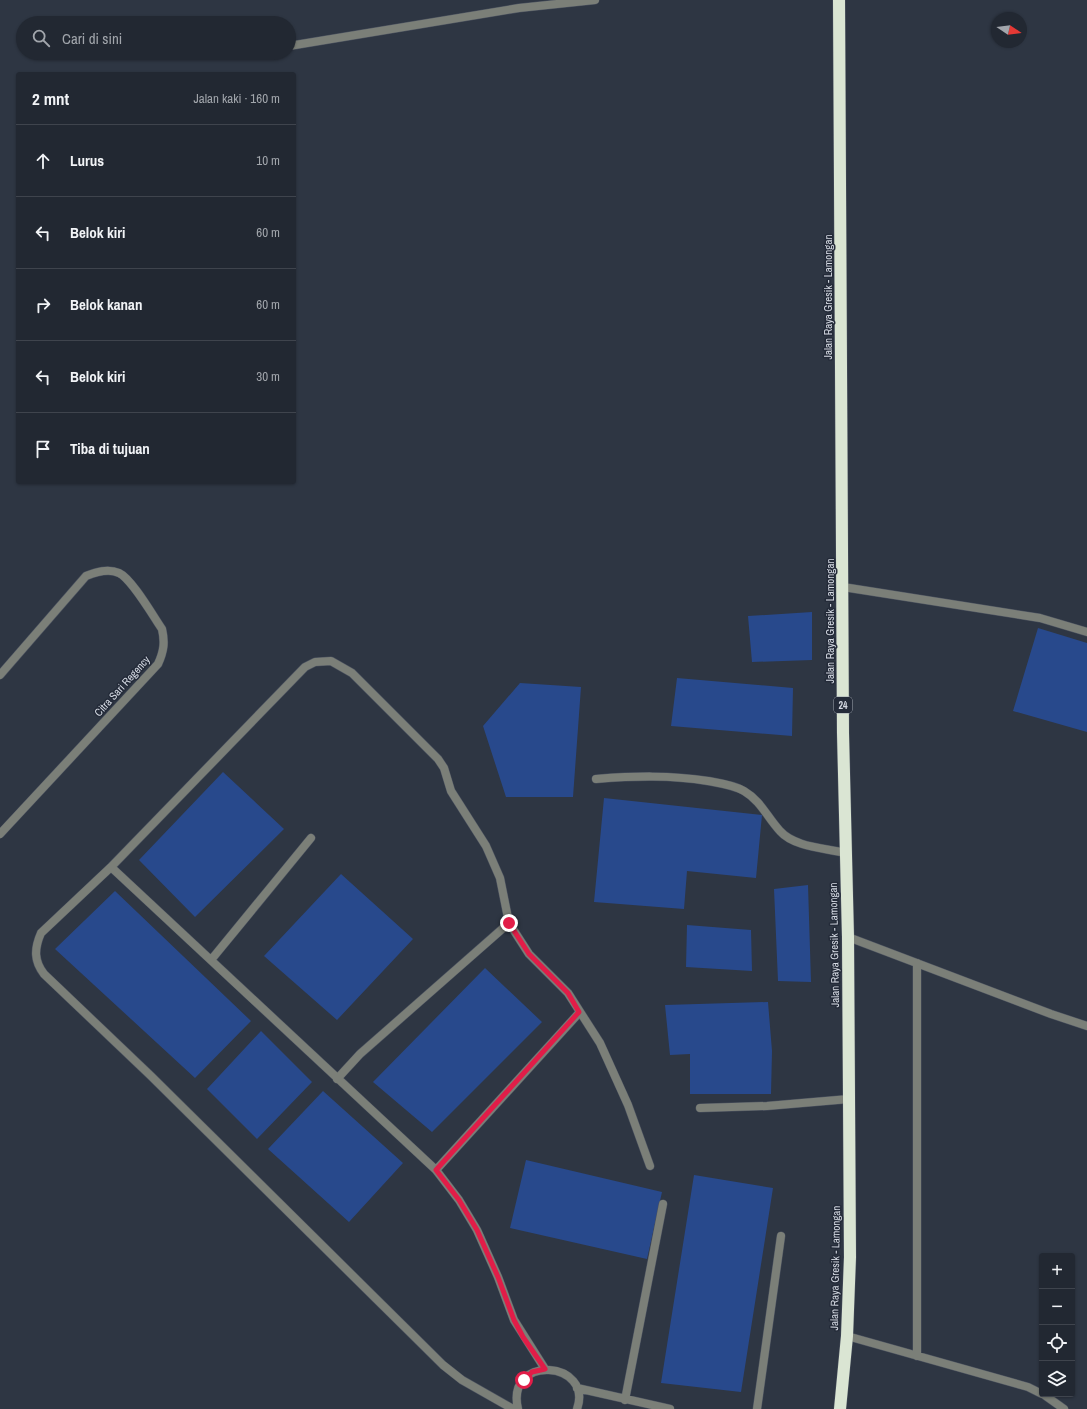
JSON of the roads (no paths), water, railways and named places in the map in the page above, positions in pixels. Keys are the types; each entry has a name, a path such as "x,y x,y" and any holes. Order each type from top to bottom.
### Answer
{"highway":[{"name":"Jalan Raya Gresik - Lamongan","path":"839,0 845,853 848,936 850,1257 847,1336 840,1409"}],"street":[{"path":"296,45 519,4 595,0"},
{"name":"Citra Sari Regency","path":"0,675 86,576 98,571 119,573 128,581 162,629 164,648 158,664 0,834"},
{"path":"843,587 1040,618 1087,632"},
{"path":"513,1409 462,1380 443,1365 157,1081 44,974 38,967 36,948 41,933 111,867 305,667 315,662 332,662 352,673 438,759 444,768 451,791 486,846 500,878 509,923 529,954 568,993 600,1043 628,1104 650,1166"},
{"path":"596,779 641,775 684,777 720,783 743,790 760,804 780,832 790,840 804,845 845,853"},
{"path":"211,960 311,838"},
{"path":"111,867 436,1170 459,1200 477,1230 498,1277 514,1320 523,1337 545,1369"},
{"path":"337,1079 360,1054 509,923"},
{"path":"848,936 1051,1014 1087,1026"},
{"path":"917,963 917,1356"},
{"path":"436,1170 579,1012"},
{"path":"700,1108 767,1106 849,1099"},
{"path":"625,1400 663,1204"},
{"path":"757,1409 781,1236"},
{"path":"847,1336 1028,1387 1039,1392"},
{"path":"518,1409 516,1401 518,1390 524,1380 532,1372 545,1369 558,1370 569,1377 577,1388 579,1403 577,1409"},
{"path":"577,1388 670,1409"},
{"path":"1046,1397 1064,1409"}]}
